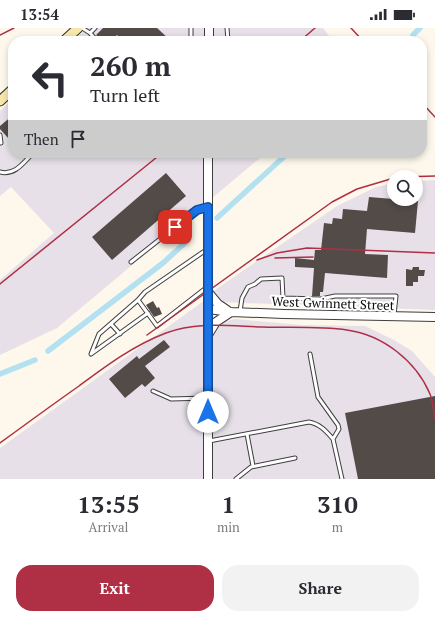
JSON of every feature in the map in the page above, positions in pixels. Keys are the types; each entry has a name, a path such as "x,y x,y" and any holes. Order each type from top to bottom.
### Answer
{"main road":[{"path":"69,36 78,28"},
{"path":"0,101 8,94"}],"street":[{"path":"208,158 208,479"},
{"path":"208,290 218,304 235,312"},
{"name":"West Gwinnett Street","path":"208,311 435,317"},
{"path":"208,335 216,322 235,312"}],"lane":[{"path":"82,28 93,36"},
{"path":"90,33 95,28"},
{"path":"0,135 1,143"},
{"path":"0,172 4,173 16,171 28,158"},
{"path":"131,262 197,210 208,207"},
{"path":"148,313 91,354 99,334 138,300 144,292 208,248"},
{"path":"235,312 248,287 261,280 282,278 283,298 321,299 335,296 396,296 394,317"},
{"path":"138,300 157,326 208,290"},
{"path":"111,324 120,334"},
{"path":"310,354 318,397 338,425 339,429 333,439"},
{"path":"153,391 171,399 208,398"},
{"path":"208,441 309,422 315,423 323,428 333,439 342,479"},
{"path":"247,434 253,466"},
{"path":"236,479 253,466 295,458"}],"shaded area":[{"path":"87,28 323,28 329,36 78,36"},
{"path":"8,104 8,158 260,158 57,328 0,355 0,280 54,233 11,187 0,196 0,111"},
{"path":"435,180 435,310 218,302 212,292 337,206 376,187 387,185 387,206 423,206 423,181"},
{"path":"205,300 204,479 0,479 0,448"},
{"path":"235,319 302,325 365,326 394,340 412,351 435,377 435,479 212,479 213,333 221,322"}],"building":[{"path":"103,28 157,28 166,36 97,36 96,35"},
{"path":"8,119 8,138 0,129 0,126"},
{"path":"166,173 186,196 112,260 92,237"},
{"path":"369,197 387,198 387,206 418,206 415,233 367,229 365,254 388,255 387,278 325,273 323,292 320,292 320,296 312,296 314,268 295,267 295,258 314,260 315,250 321,250 324,223 332,224 333,218 342,219 343,209 367,211"},
{"path":"413,267 419,267 419,270 425,270 424,276 418,276 418,282 413,282 413,286 406,286 406,269 412,270"},
{"path":"153,301 157,308 159,307 162,314 154,317 146,305"},
{"path":"164,340 170,347 145,366 155,378 145,387 142,384 125,398 109,379 137,356 139,359"},
{"path":"435,396 435,479 358,479 345,413"}],"waterway":[{"path":"413,35 420,28"},
{"path":"217,218 283,158"},
{"path":"48,351 163,263 188,240"},
{"path":"0,374 35,360"}],"railway":[{"path":"0,35 14,28"},
{"path":"306,36 315,28"},
{"path":"351,28 358,36"},
{"path":"427,108 435,117"},
{"path":"0,284 156,158"},
{"path":"423,176 435,176"},
{"path":"147,335 332,202 357,189 387,180"},
{"path":"257,260 277,253 307,248 435,253"},
{"path":"275,258 313,257"},
{"path":"0,443 121,356 154,338 177,329 214,325 326,328 347,330 373,337 397,352 416,371 430,394 435,418"}],"route":[{"path":"175,227 197,210 208,207 208,412"}]}
